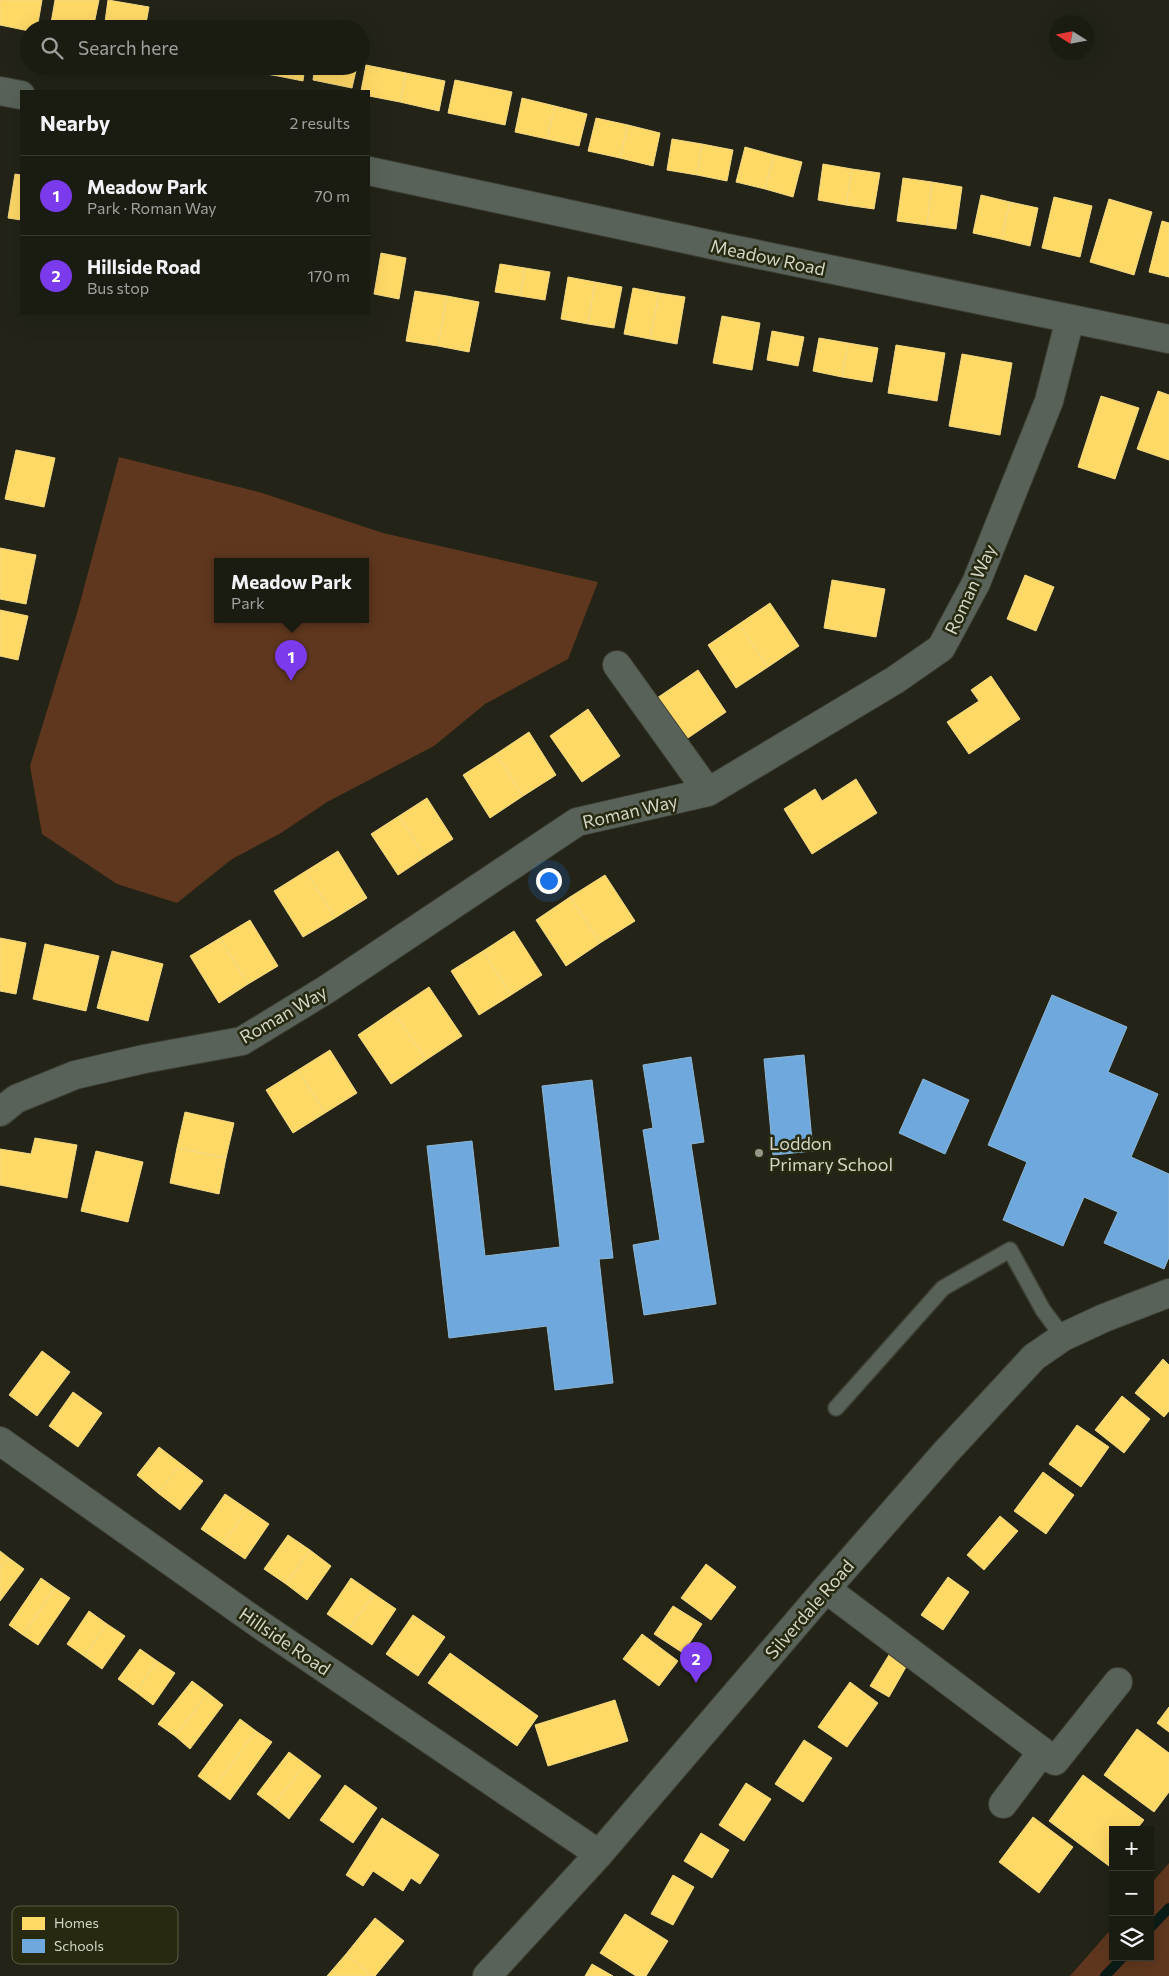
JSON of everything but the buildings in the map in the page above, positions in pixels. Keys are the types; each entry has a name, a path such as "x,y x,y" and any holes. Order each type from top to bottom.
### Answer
{"street":[{"path":"0,91 20,95"},
{"name":"Meadow Road","path":"370,171 722,248 1169,340"},
{"name":"Roman Way","path":"0,1112 16,1099 75,1075 144,1059 242,1041 328,989 577,822 708,792 895,680 941,648 976,583 1049,401 1070,319"},
{"path":"617,665 708,792"},
{"name":"Silverdale Road","path":"487,1976 599,1854 826,1589 946,1452 1034,1356 1064,1337 1104,1318 1169,1293"},
{"name":"Hillside Road","path":"0,1441 262,1626 599,1854"},
{"path":"826,1589 1055,1761 1118,1682"},
{"path":"1003,1804 1042,1752"}],"lane":[{"path":"836,1408 943,1288 1010,1250 1043,1310 1064,1337"}],"shaded area":[{"path":"119,457 259,492 383,533 598,582 568,659 485,704 434,746 327,802 281,833 232,859 177,903 117,884 42,834 30,766 78,610"},
{"path":"1169,1863 1169,1976 1070,1976 1109,1932 1109,1961 1154,1961 1154,1880"}],"waterway":[{"path":"1154,1924 1169,1908"},
{"path":"1105,1976 1119,1961"}],"place":[{"name":"Meadow Park","path":"291,681"},
{"name":"Loddon Primary School","path":"759,1153"},
{"name":"Hillside Road","path":"696,1683"}]}
